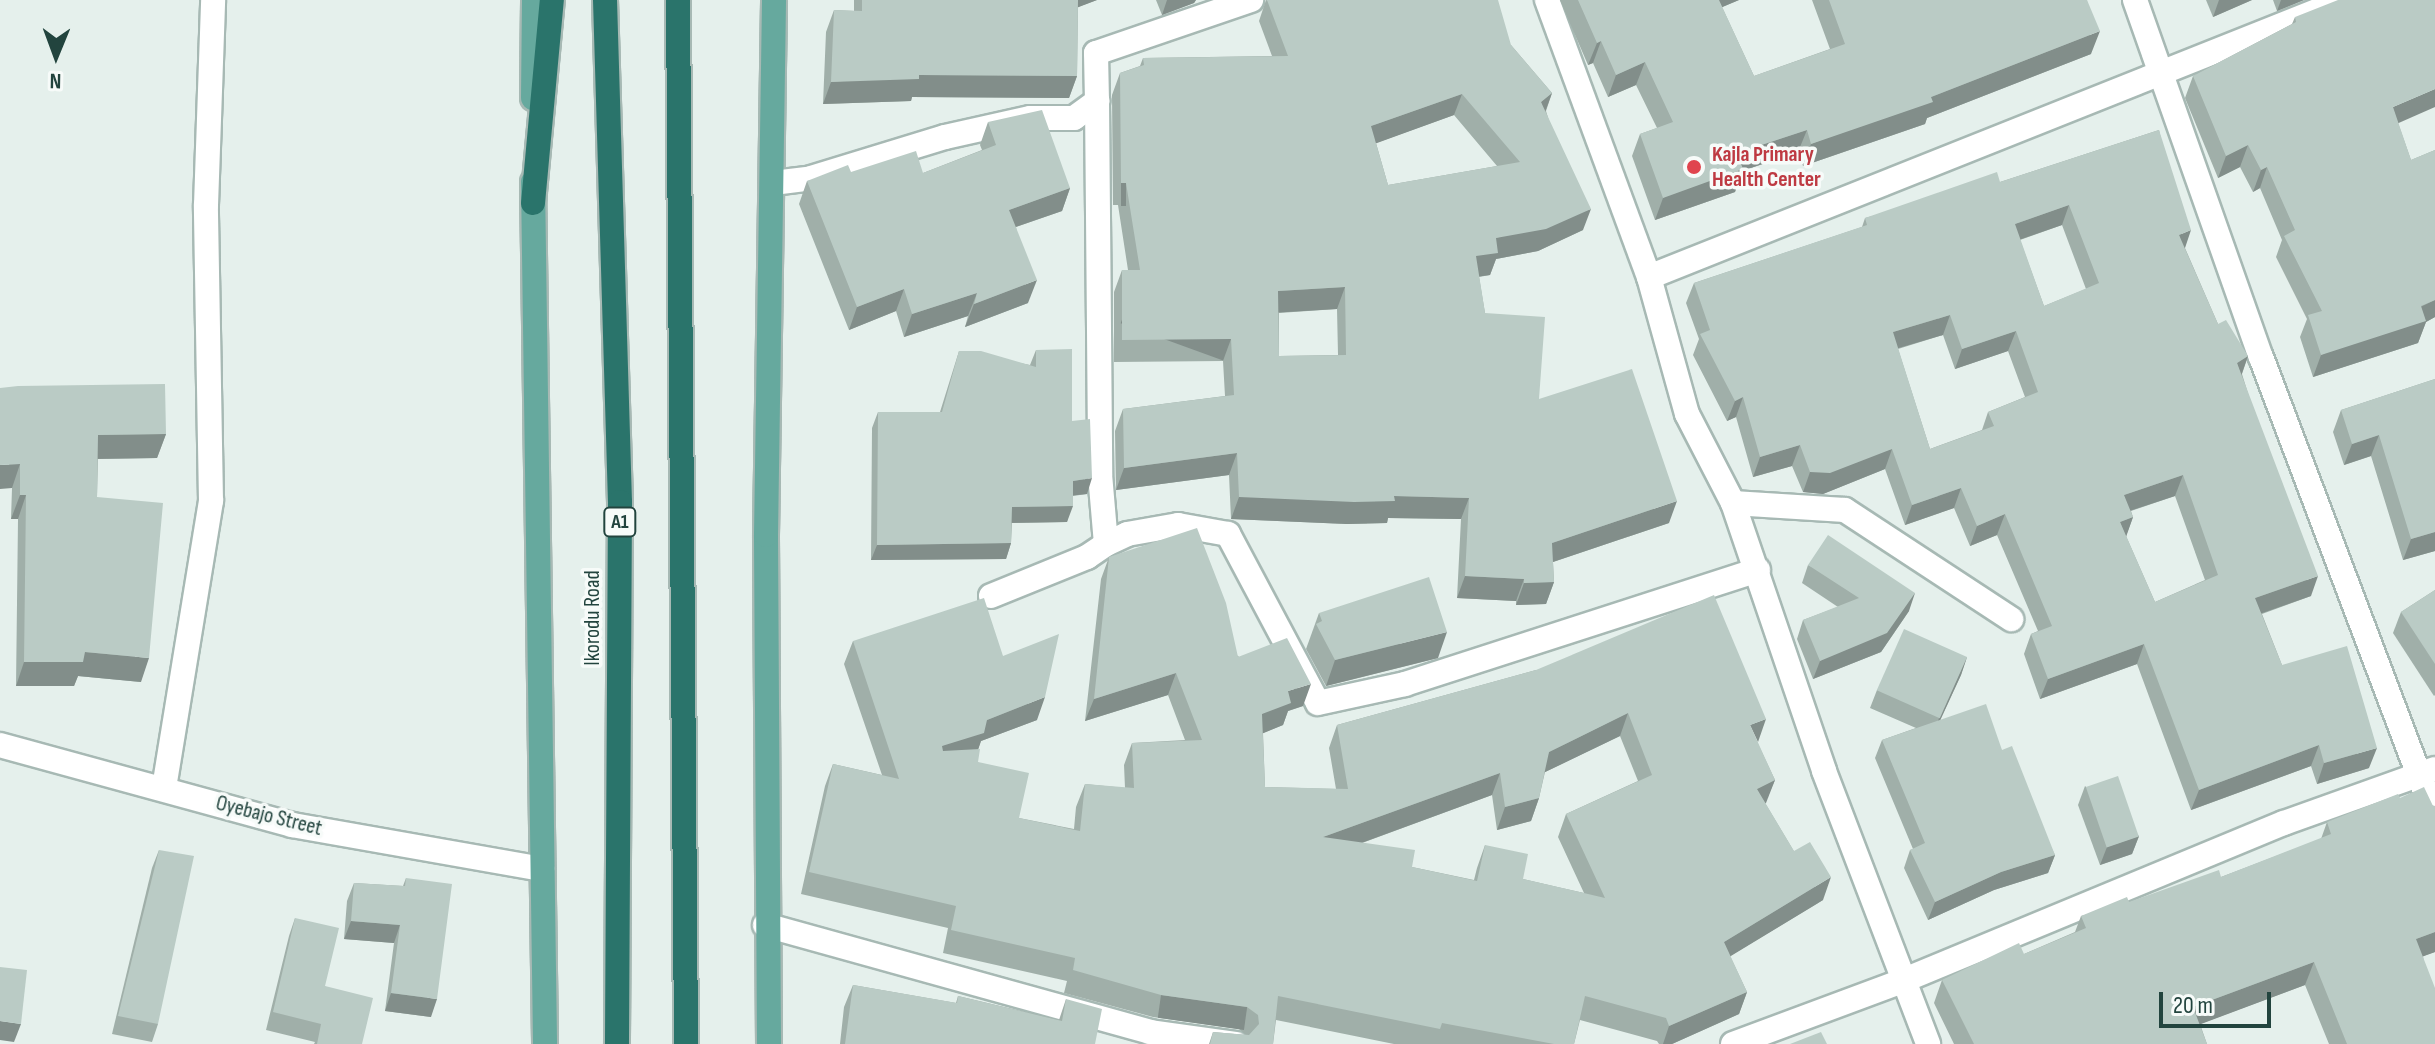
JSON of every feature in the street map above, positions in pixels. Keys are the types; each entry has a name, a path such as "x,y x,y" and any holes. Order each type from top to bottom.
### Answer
{"highway":[{"path":"533,203 552,0"},
{"name":"Ikorodu Road","path":"605,0 620,502 617,1044"},
{"path":"678,0 686,1044"}],"main road":[{"path":"534,0 533,203 545,1044"},
{"path":"769,1044 765,925 774,0"}],"street":[{"path":"164,788 211,501 206,219 213,0"},
{"path":"1106,544 1100,474 1096,53 1251,0"},
{"path":"1547,0 1649,277 1687,414 1733,503 1824,771 1928,1044"},
{"path":"2135,0 2159,76 2426,773 2435,818"},
{"path":"1649,277 2344,0"},
{"path":"773,183 811,178 1030,118 1074,118 1097,101"},
{"path":"1733,503 1845,510 2011,619"},
{"path":"991,596 1087,557 1127,534 1178,525 1228,534 1318,703 1405,684 1758,570"},
{"name":"Oyebajo Street","path":"0,745 292,825 542,869"},
{"path":"1733,1044 1902,981 2270,829 2426,773"},
{"path":"765,925 1150,1032 1236,1044"}],"building":[{"path":"862,0 1078,0 1077,76 919,75 919,79 831,82 834,10 862,11"},
{"path":"1267,0 1498,0 1511,45 1552,93 1541,102 1591,209 1546,229 1496,238 1498,253 1476,256 1485,313 1545,317 1539,399 1632,369 1677,501 1552,543 1554,582 1524,583 1524,579 1465,576 1469,498 1394,496 1395,501 1354,502 1239,497 1237,453 1124,468 1123,409 1234,395 1231,339 1122,340 1122,270 1140,270 1126,183 1121,183 1120,73 1144,65 1143,58 1288,56","holes":["1462,94 1520,162 1388,185 1371,126","1345,287 1346,355 1279,356 1278,291"]},
{"path":"1578,0 1719,0 1754,76 1845,44 1829,0 2087,0 2100,31 1931,97 1933,102 1811,144 1807,130 1737,153 1743,169 1663,198 1640,134 1673,122 1645,62 1616,75 1601,41 1597,43"},
{"path":"2338,0 2435,0 2435,89 2393,107 2411,160 2435,150 2435,300 2421,306 2426,321 2321,355 2308,315 2322,311 2284,236 2295,230 2267,167 2261,170 2248,145 2226,156 2193,76 2296,22 2295,17"},
{"path":"1042,110 1070,188 1009,210 1037,280 974,304 977,293 912,314 904,289 857,307 807,181 848,165 851,172 916,151 923,173 996,145 988,122"},
{"path":"2159,130 2191,230 2179,235 2218,324 2226,320 2248,356 2237,363 2318,576 2255,598 2282,665 2347,646 2377,748 2324,763 2319,745 2199,790 2144,644 2048,679 2031,634 2052,626 2005,514 1977,526 1961,488 1912,505 1892,449 1830,473 1810,472 1800,445 1760,457 1743,397 1735,401 1700,334 1710,330 1694,283 1867,225 1865,218 1997,172 2000,182","holes":["2069,205 2099,283 2044,306 2015,224","1950,315 1962,349 2016,331 2038,392 1988,412 1994,426 1930,449 1893,332","2183,475 2218,575 2155,602 2120,522 2133,517 2124,495"]},
{"path":"1072,349 1072,421 1090,419 1092,478 1073,481 1073,506 1012,507 1011,543 877,545 878,412 942,412 959,351 981,351 1036,367 1036,350"},
{"path":"2435,379 2435,532 2411,539 2379,435 2352,444 2341,410"},
{"path":"165,384 166,434 98,435 97,497 163,503 149,658 85,652 83,662 24,662 26,495 20,495 20,464 0,465 0,388"},
{"path":"1197,528 1226,603 1238,657 1287,638 1311,684 1288,691 1291,703 1262,714 1265,787 1348,789 1337,725 1536,670 1714,595 1766,719 1750,725 1775,780 1757,789 1794,851 1810,842 1831,877 1724,942 1747,992 1669,1026 1666,1018 1585,996 1574,1044 1554,1044 1442,1023 1440,1029 1278,996 1273,1044 1210,1044 1213,1032 1249,1035 1259,1024 1258,1015 1247,1007 1161,995 1073,970 1075,958 951,930 956,906 809,872 833,764 899,779 853,641 984,598 1003,656 1059,634 1045,697 987,720 984,733 942,746 943,751 980,749 978,762 1029,773 1019,818 1080,831 1085,784 1134,788 1132,743 1202,740 1176,673 1094,699 1109,557","holes":["1628,713 1652,775 1566,814 1605,898 1523,879 1528,854 1485,845 1477,881 1412,867 1415,850 1323,837 1500,773 1505,807 1539,798 1549,752"]},
{"path":"1828,535 1915,593 1887,633 1820,661 1803,620 1859,598 1808,565"},
{"path":"1429,577 1447,632 1335,660 1316,624 1322,621 1319,613"},
{"path":"2435,590 2435,664 2401,612"},
{"path":"1904,629 1967,657 1940,718 1877,690"},
{"path":"1986,704 2002,750 2012,746 2055,855 2001,872 1935,902 1910,850 1925,843 1882,740"},
{"path":"2118,776 2139,837 2107,848 2086,787"},
{"path":"2424,787 2435,806 2435,932 2416,939 2435,988 2435,1044 2347,1044 2314,962 2193,1007 2207,1044 1974,1044 1942,980 2019,943 2024,954 2086,928 2081,916 2127,897 2129,902 2219,870 2221,877 2331,834 2327,822"},
{"path":"159,850 194,856 158,1024 118,1016"},
{"path":"406,878 452,884 437,999 391,993 400,925 351,921 354,883 405,886"},
{"path":"295,918 339,928 325,986 373,998 362,1044 317,1044 321,1024 273,1012"},
{"path":"0,967 27,970 21,1024 0,1021"},
{"path":"853,985 957,1003 958,996 1062,1021 1066,999 1102,1009 1095,1044 845,1044"},
{"path":"1821,1032 1827,1044 1790,1044"}],"place":[{"name":"Kajla Primary Health Center","path":"1694,167"}]}
